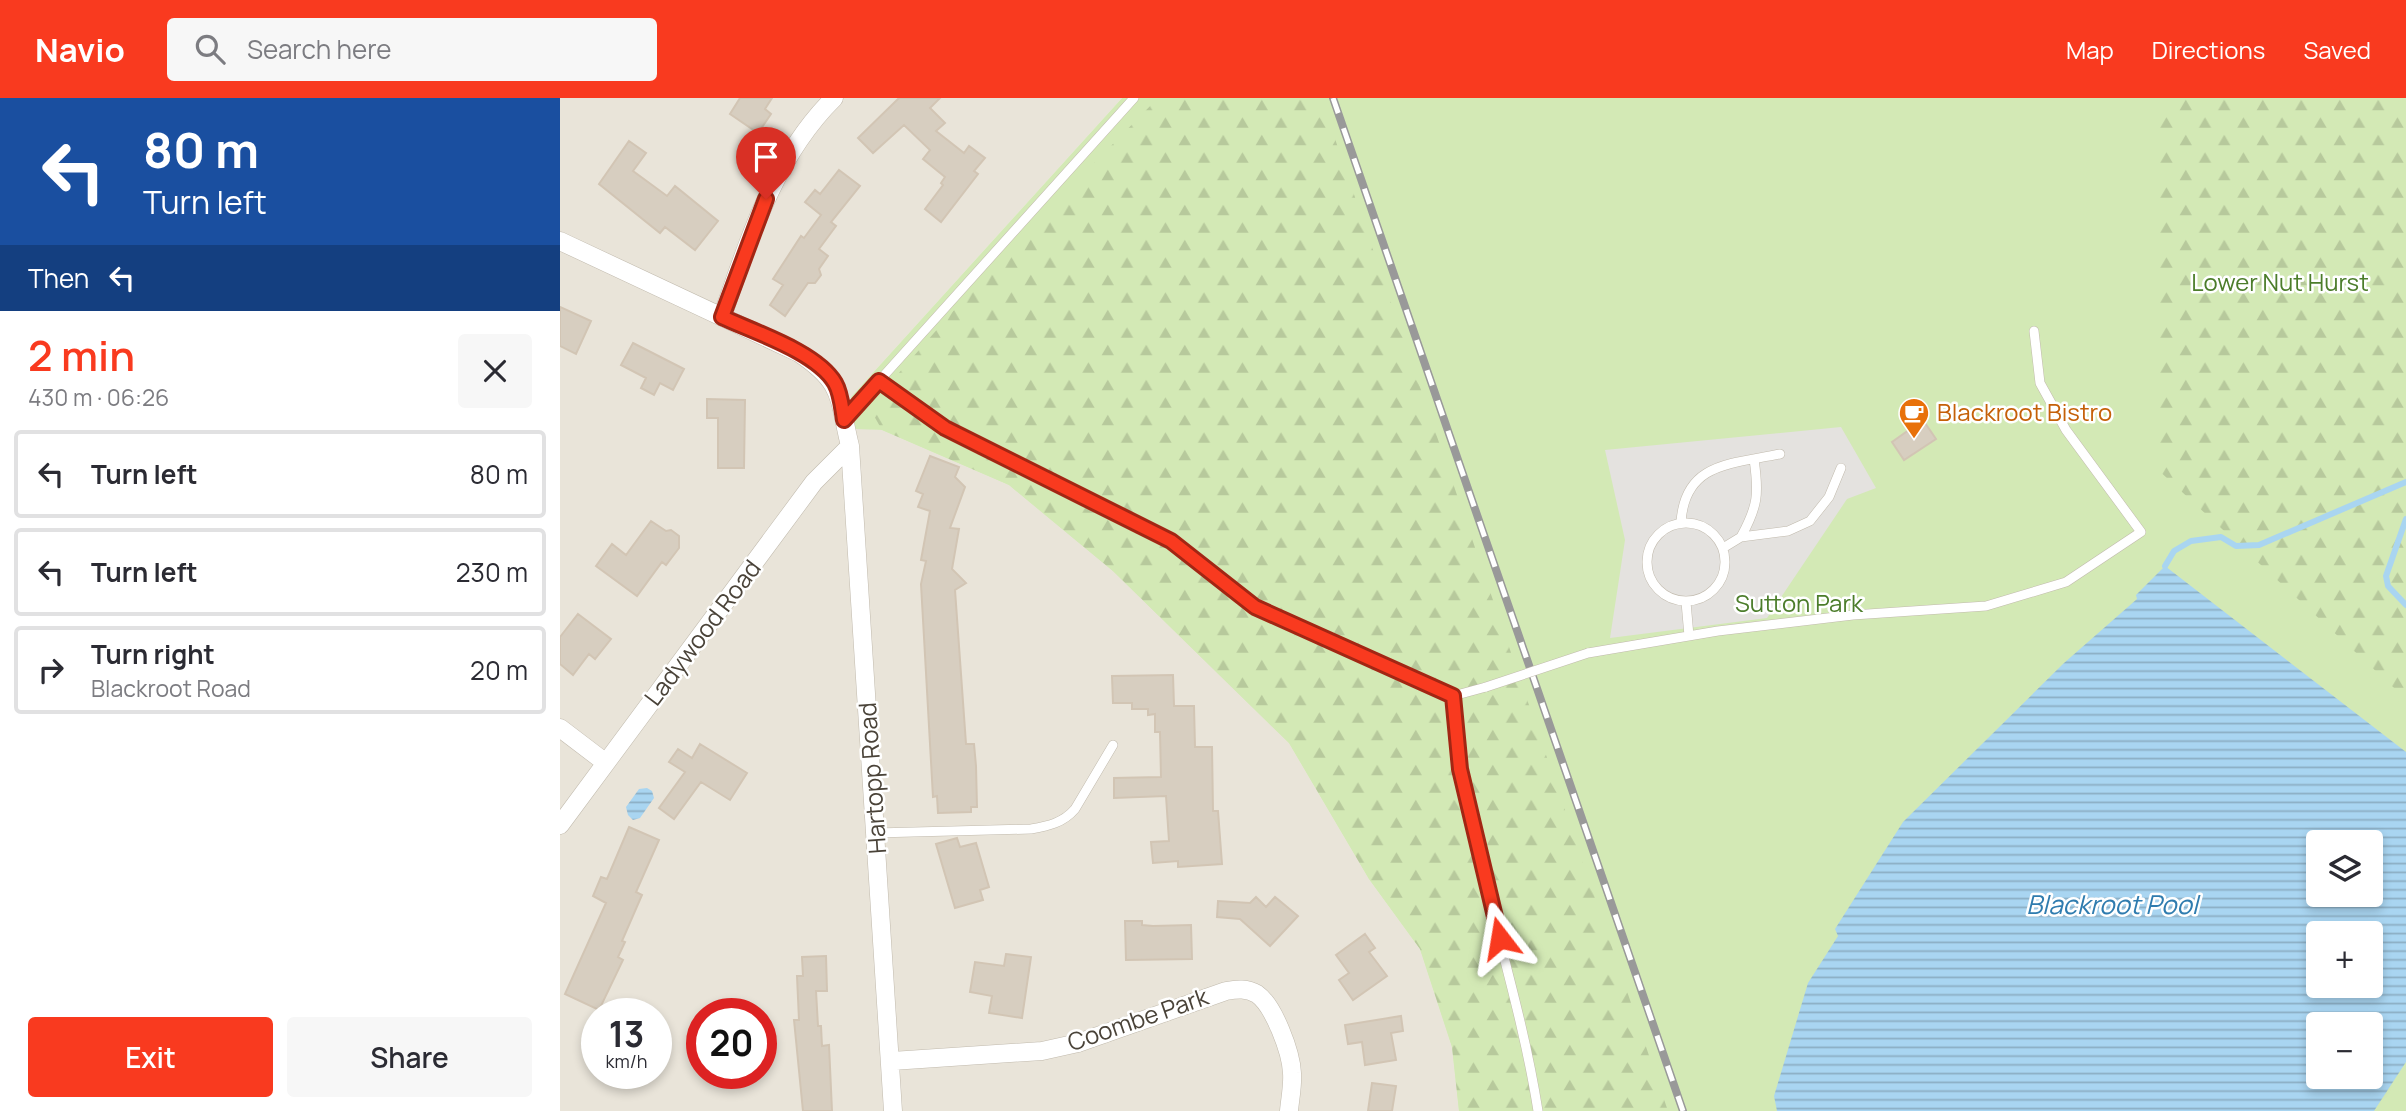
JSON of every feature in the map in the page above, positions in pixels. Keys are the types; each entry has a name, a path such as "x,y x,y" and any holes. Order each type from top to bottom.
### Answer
{"street":[{"path":"722,317 766,199 805,131 834,98"},
{"name":"Hartopp Road","path":"560,241 799,353 823,369 836,384 850,446 892,1061 893,1111"},
{"name":"Ladywood Road","path":"560,825 814,482 850,446"},
{"path":"560,729 606,763"},
{"name":"Coombe Park","path":"892,1061 1042,1051 1078,1044 1226,991 1243,989 1257,995 1268,1005 1287,1049 1292,1073 1289,1111"}],"lane":[{"path":"844,420 1134,98"},
{"path":"879,381 945,428 1171,541 1255,607 1453,696 1588,653 1689,636 1853,615 1986,606 2066,582 2141,532 2066,430 2040,383 2034,331"},
{"path":"1681,522 1687,492 1696,479 1718,466 1780,454"},
{"path":"1741,537 1755,512 1758,496 1754,459"},
{"path":"1723,548 1741,537 1788,531 1810,521 1829,496 1841,468"},
{"path":"1681,522 1707,528 1723,548 1724,573 1718,584 1710,594 1686,602 1661,593 1647,571 1646,557 1658,534 1681,522"},
{"path":"1686,602 1689,636"},
{"path":"1453,696 1456,751 1467,806 1528,1053 1538,1111"},
{"path":"876,833 1031,829 1049,826 1067,819 1114,745"}],"shaded area":[{"path":"560,98 1122,98 851,397 855,428 882,430 1009,485 1113,570 1289,743 1369,879 1420,949 1452,1047 1459,1111 560,1111"},
{"path":"1841,427 1876,488 1847,499 1767,618 1610,638 1625,540 1605,450"}],"green space":[{"name":"Sutton Park","path":"1122,98 2406,98 2406,1111 1459,1111 1452,1047 1420,949 1369,879 1289,743 1113,571 1009,485 882,430 855,429 851,397"},
{"path":"1158,98 1321,98 1668,1111 1459,1111 1452,1047 1420,949 1369,879 1289,743 1113,571 1009,485 882,430 869,407 991,268"},
{"name":"Lower Nut Hurst","path":"2155,98 2406,98 2406,699 2155,467"}],"water":[{"name":"Blackroot Pool","path":"2165,566 2406,752 2406,1062 2374,1111 1777,1111 1774,1096 1808,983 1838,936 1835,929 1903,822 2064,663 2137,599 2136,595"},
{"path":"647,788 652,791 654,798 640,818 633,820 626,807 639,789"}],"building":[{"path":"740,98 772,98 765,109 771,114 758,133 730,114"},
{"path":"899,98 940,98 930,108 945,123 936,131 964,153 969,146 985,158 974,171 978,174 941,222 925,209 943,185 941,183 945,177 923,159 930,150 904,125 873,153 858,138"},
{"path":"629,141 646,153 633,171 667,196 675,186 718,221 695,250 665,227 660,233 599,184"},
{"path":"839,170 860,186 831,222 836,226 819,249 828,256 819,269 821,275 815,283 808,283 785,316 770,305 783,285 773,279 801,236 804,238 821,215 805,202 815,190 820,194"},
{"path":"560,307 591,321 576,354 560,346"},
{"path":"633,343 684,369 673,390 660,383 654,395 641,388 646,378 621,365"},
{"path":"707,399 745,400 744,468 718,468 718,418 707,418"},
{"name":"Blackroot Bistro","path":"1923,420 1936,439 1904,460 1892,442"},
{"path":"930,456 959,467 955,477 965,487 950,528 959,529 952,569 966,583 955,590 966,744 974,744 976,766 977,807 971,807 971,812 938,813 937,796 933,797 921,584 926,561 921,560 930,511 918,507 923,494 916,491"},
{"path":"651,521 679,536 679,548 666,565 662,562 637,596 596,566 612,544 626,555"},
{"path":"578,614 611,639 595,659 589,654 573,675 560,664 560,637"},
{"path":"1173,675 1174,706 1194,706 1195,747 1212,747 1213,811 1218,811 1222,864 1178,867 1178,861 1153,863 1151,842 1169,841 1166,796 1114,798 1114,778 1161,777 1160,732 1155,732 1155,714 1148,715 1148,709 1132,709 1132,703 1113,703 1112,676"},
{"path":"700,744 747,773 730,800 701,782 674,819 659,808 685,772 669,762 678,749 692,758"},
{"path":"629,827 659,840 636,892 642,895 622,941 625,942 618,957 623,960 605,998 581,998 581,1002 565,994 606,903 593,896 601,877 607,879"},
{"path":"957,838 960,847 976,843 989,887 980,890 983,900 955,908 936,844"},
{"path":"1256,897 1266,907 1275,897 1298,916 1270,946 1240,919 1217,917 1218,901 1250,903"},
{"path":"1125,921 1142,921 1142,925 1153,926 1191,925 1192,959 1126,960"},
{"path":"1365,934 1375,948 1369,952 1387,976 1353,1000 1339,980 1349,973 1336,955"},
{"path":"1006,954 1031,957 1022,1018 989,1013 992,996 970,992 975,962 1004,966"},
{"path":"826,956 827,991 816,991 822,1046 829,1045 832,1111 803,1111 794,1020 799,1020 797,976 803,976 802,957"},
{"path":"1401,1016 1403,1031 1391,1033 1396,1060 1365,1065 1362,1042 1348,1044 1345,1025"},
{"path":"1372,1083 1396,1086 1392,1111 1368,1111"}],"waterway":[{"path":"2165,566 2174,551 2191,541 2221,537 2236,546 2259,545 2406,482"},
{"path":"2406,519 2386,576 2388,586 2406,605"}],"railway":[{"path":"1333,98 1683,1111"}],"place":[{"name":"Blackroot Bistro","path":"1914,440"}],"route":[{"path":"766,199 751,232 722,317 799,353 823,369 836,384 844,420 879,381 902,400 945,428 1171,541 1255,607 1453,696 1456,751 1500,938"}]}
